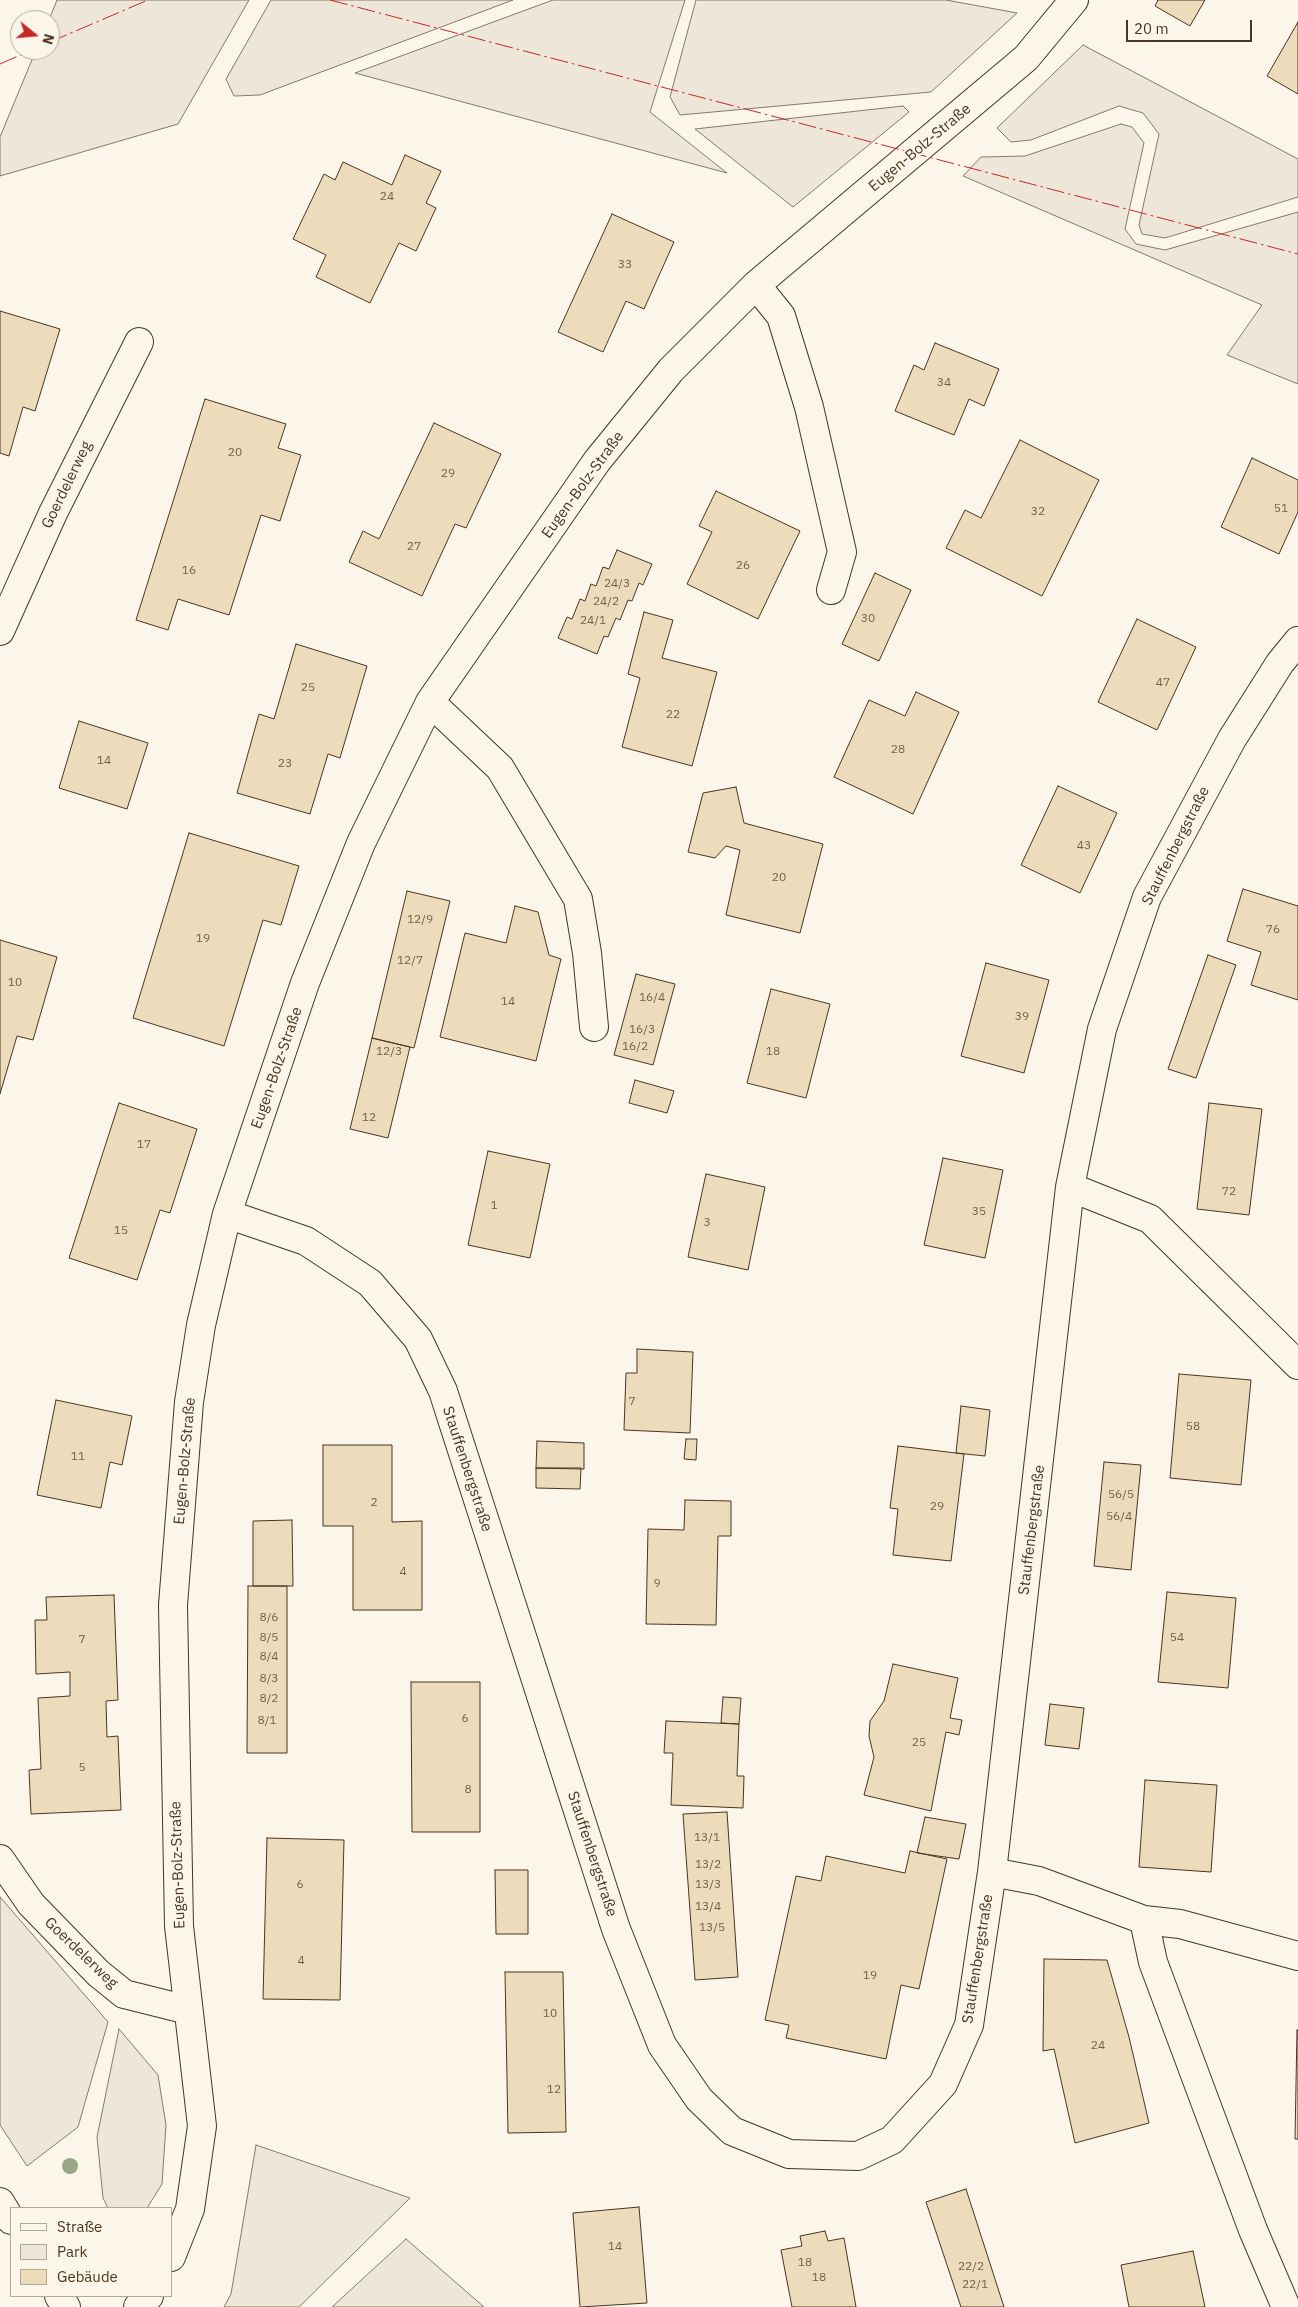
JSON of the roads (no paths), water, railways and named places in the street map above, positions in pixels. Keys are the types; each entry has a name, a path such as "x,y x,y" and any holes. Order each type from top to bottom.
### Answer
{"street":[{"name":"Eugen-Bolz-Straße","path":"172,2254 190,2209 202,2126 179,1926 172,1605 189,1402 202,1325 227,1214 305,983 361,843 430,702 597,461 671,370 756,285 1026,58 1074,0"},
{"path":"756,285 781,316 809,407 842,552 831,590"},
{"name":"Goerdelerweg","path":"0,631 53,513 138,342"},
{"name":"Stauffenbergstraße","path":"227,1214 306,1241 370,1283 418,1339 442,1391 616,1930 662,2045 699,2099 732,2131 789,2154 858,2156 892,2140 943,2084 968,2026 992,1872 1070,1186 1102,1028 1147,897 1232,739 1280,663 1298,640"},
{"path":"430,702 500,768 578,899 587,953 594,1027"},
{"path":"1070,1186 1150,1219 1298,1365"},
{"name":"Goerdelerweg","path":"0,1859 31,1904 104,1978 124,1994 188,2010"},
{"name":"Stauffenbergstraße","path":"992,1872 1039,1881 1144,1920 1180,1924 1298,1956"},
{"path":"1144,1920 1156,1972 1253,2230 1286,2307"},
{"path":"0,2202 10,2218"},
{"path":"138,2307 147,2297"}]}
